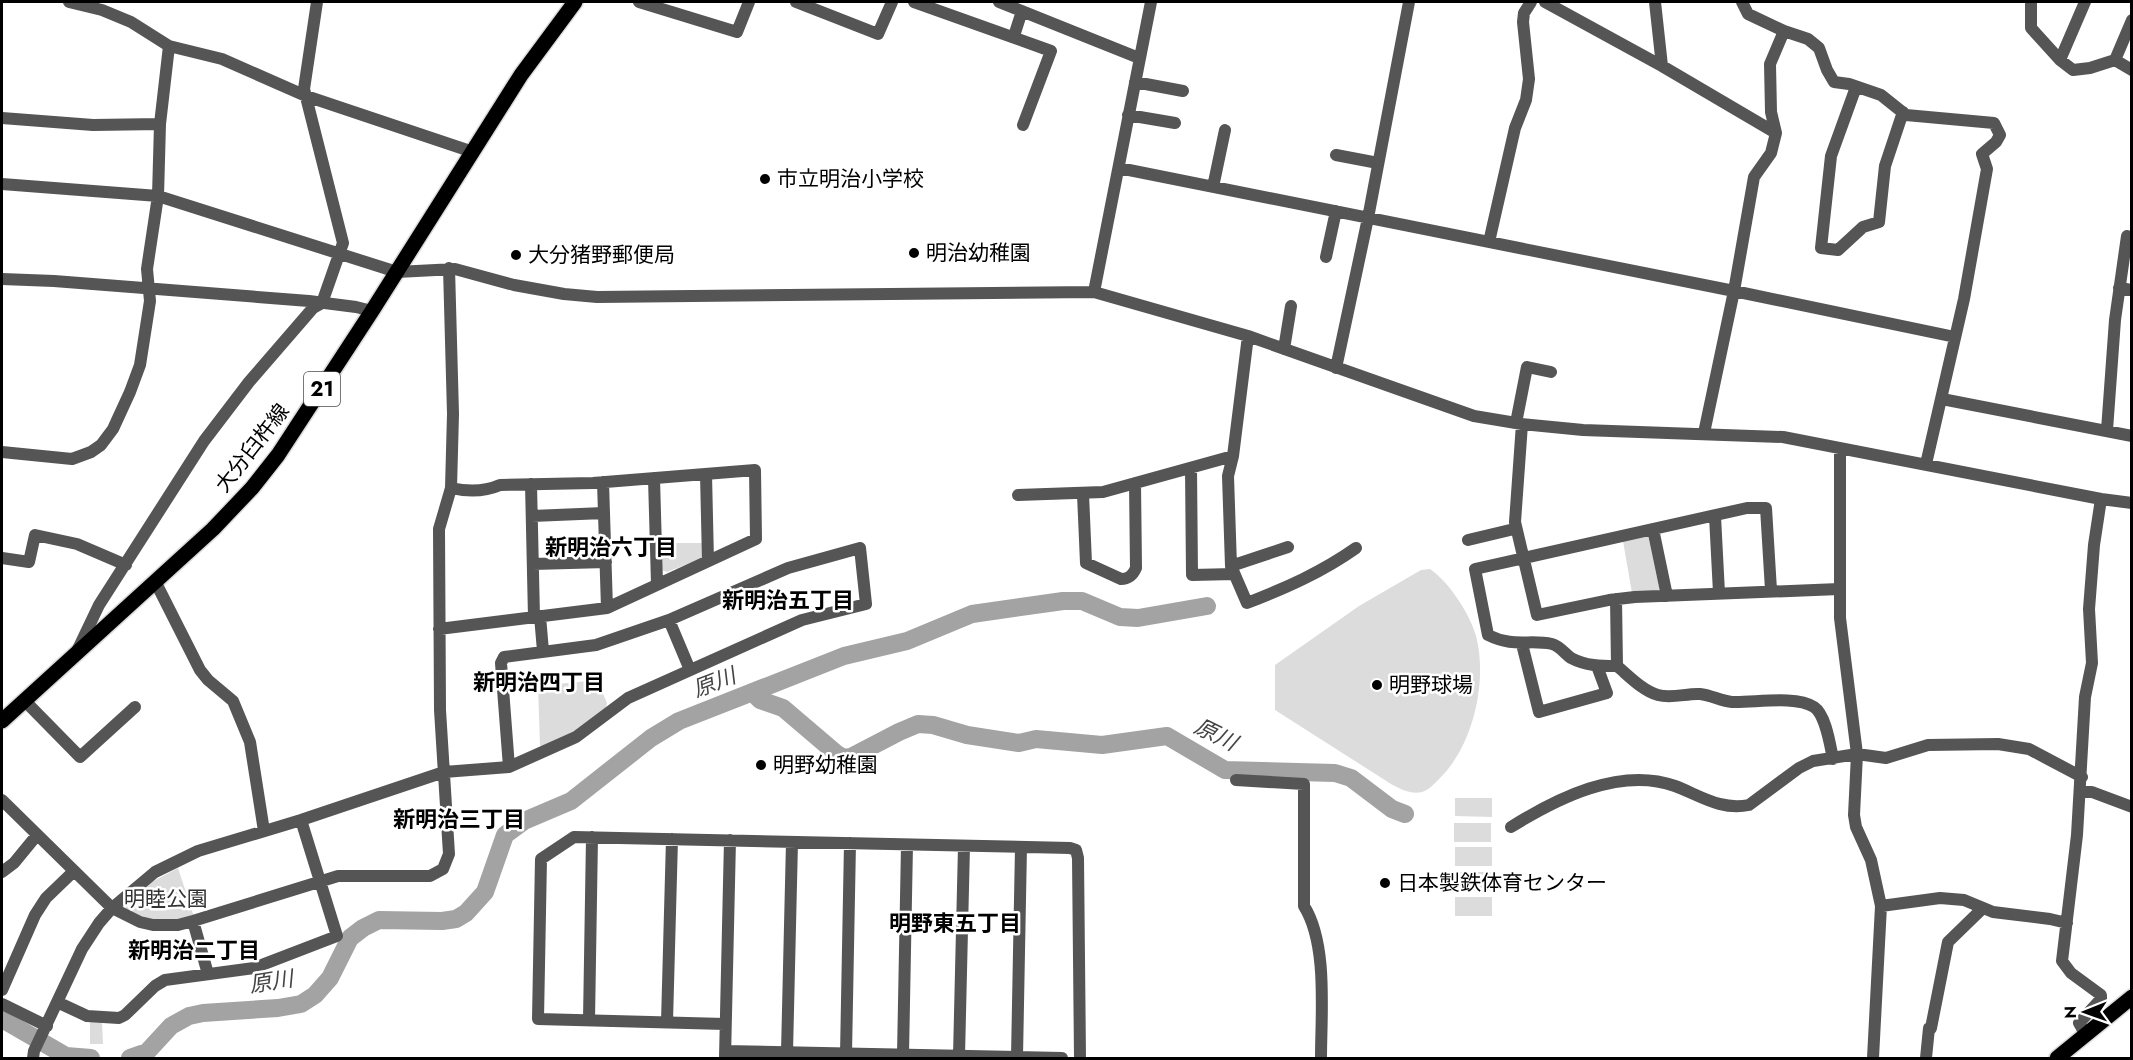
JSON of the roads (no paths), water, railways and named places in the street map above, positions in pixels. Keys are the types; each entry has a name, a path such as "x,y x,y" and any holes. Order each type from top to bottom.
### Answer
{"main road":[{"name":"大分臼杵線","path":"2,721 213,529 252,488 278,455 372,311 521,75 575,2"},
{"path":"2057,1059 2132,997"}],"street":[{"path":"69,2 102,6 169,46 222,59 306,96 473,152"},
{"path":"77,652 99,605 210,433 249,382 313,308 322,303 343,243 304,89 318,2"},
{"path":"639,2 737,32 749,2"},
{"path":"796,2 878,34 892,2"},
{"path":"914,2 1051,51 1023,125"},
{"path":"999,2 1139,58"},
{"path":"1094,292 1151,2"},
{"path":"1336,368 1368,218 1409,2"},
{"path":"1489,242 1515,128 1526,100 1529,79 1523,22 1524,13 1532,2"},
{"path":"1545,2 1662,66 1776,133"},
{"path":"1655,2 1662,66"},
{"path":"1742,2 1748,14 1784,31 1808,39 1819,48 1834,82 1881,95 1906,115 1994,123 2000,135 1996,142 1982,154 1987,170 1964,299 1926,464"},
{"path":"2031,2 2031,28 2060,60 2073,70 2090,68 2115,60 2132,70"},
{"path":"2060,60 2085,2"},
{"path":"1014,36 1022,11"},
{"path":"2115,60 2132,21"},
{"path":"1704,433 1734,291 1754,177 1770,153 1776,133 1771,112 1770,64 1784,31"},
{"path":"2,452 72,459 91,452 101,445 113,429 130,392 140,365 147,329 150,301 147,269 158,196 160,124 169,46"},
{"path":"1135,82 1183,91"},
{"path":"1856,87 1831,156 1821,248 1838,250 1863,227 1879,222 1885,166 1903,112"},
{"path":"1128,115 1175,123"},
{"path":"2,118 93,125 160,124"},
{"path":"1213,187 1224,130"},
{"path":"1336,155 1378,164"},
{"path":"1119,168 1955,337"},
{"path":"2,184 158,196 397,272 449,268 514,285 564,294 597,297 1094,292 1248,336 1474,416 1583,429 1783,437 2101,499 2132,503"},
{"path":"1326,257 1335,212"},
{"path":"2107,430 2115,320 2126,289 2127,236"},
{"path":"2,800 112,908 140,922 153,925 178,925 338,876 430,876 441,872 449,854 440,710 439,530 451,488 453,414 449,338 449,268"},
{"path":"2,279 309,301 356,306 372,311"},
{"path":"1284,349 1291,306"},
{"path":"1248,336 1233,456 1228,476 1233,570 1247,603 1287,588 1332,566 1356,548"},
{"path":"1551,372 1527,367 1519,423 1515,522 1537,615 1616,599 1771,590 1839,589"},
{"path":"1942,399 2132,436"},
{"path":"1840,448 1839,589 1843,646 1857,754 1855,821 1871,860 1881,906 1873,1059"},
{"path":"1018,495 1103,492 1233,456"},
{"path":"1191,468 1192,575 1233,570 1287,545"},
{"path":"440,629 607,608 756,539 755,470 603,482 500,485 489,490 465,491 451,488"},
{"path":"706,474 708,561"},
{"path":"654,478 657,584"},
{"path":"603,482 607,608"},
{"path":"1083,494 1086,563 1121,579 1126,579 1134,574 1136,568 1135,483"},
{"path":"531,484 532,564 543,651"},
{"path":"2086,1035 2079,1023 2101,999 2101,995 2070,973 2062,961 2082,777 2085,697 2092,663 2089,609 2094,545 2101,499"},
{"path":"1771,590 1766,508 1747,508 1474,569 1488,635 1501,642 1552,644 1570,657 1597,666 1617,666 1641,685 1666,697 1700,694 1728,702 1803,703 1815,708 1821,715 1833,759"},
{"path":"532,516 604,513"},
{"path":"1715,516 1719,593"},
{"path":"1653,529 1667,596"},
{"path":"1468,540 1510,530"},
{"path":"2,558 29,562 36,535 77,544 126,565"},
{"path":"33,1055 82,950 99,923 112,908 155,872 198,851 301,820 444,772 509,767 576,737 628,698 802,620 866,604 860,548 788,568 669,620 596,645 504,657 501,663 509,767"},
{"path":"532,564 606,562"},
{"path":"155,581 200,670 208,680 233,701 250,742 264,831"},
{"path":"1616,599 1617,666"},
{"path":"669,620 690,670"},
{"path":"1522,644 1539,712 1606,693 1597,666"},
{"path":"24,700 80,757 135,707"},
{"path":"1511,827 1536,811 1562,799 1586,789 1613,782 1649,781 1674,785 1702,800 1741,806 1749,805 1806,764 1857,754 1886,759 1928,745 1998,744 2029,749 2082,777"},
{"path":"1236,780 1304,784 1304,906 1310,915 1317,939 1320,973 1321,1059"},
{"path":"2080,792 2092,792 2132,807"},
{"path":"57,1002 87,1016 119,1018 161,981 254,968 338,936 301,820"},
{"path":"2,872 14,863 37,835"},
{"path":"726,1023 538,1019 541,859 574,837 1070,848 1076,850 1078,858 1080,1059"},
{"path":"589,1020 592,837"},
{"path":"667,1022 672,839"},
{"path":"729,840 725,1055 787,1052 1062,1059"},
{"path":"787,1052 792,842"},
{"path":"846,1053 850,843"},
{"path":"903,1055 908,844"},
{"path":"959,1056 964,846"},
{"path":"1017,1058 1021,847"},
{"path":"2,990 35,915 46,898 74,871"},
{"path":"1881,906 1940,898 1964,900 1993,912 2067,923"},
{"path":"1926,1059 1929,1028 1931,1028 1948,942 1983,908"},
{"path":"193,921 208,974"},
{"path":"2,1004 46,1027"}],"waterway":[{"name":"原川","path":"130,1058 147,1052 171,1026 189,1016 301,1004 315,995 330,978 350,938 379,920 442,921 456,919 466,913 485,892 505,835 524,821 571,801 651,738 679,721 844,656 907,641 972,614 1063,601 1082,601 1120,617 1138,618 1207,606"},
{"name":"原川","path":"753,693 760,700 783,708 844,758 851,757 918,724 1019,743 1036,739 1102,745 1167,736 1225,770 1335,773 1351,778 1392,809 1405,814"},
{"name":"原川","path":"2,1019 66,1056 91,1058"}],"place":[{"name":"市立明治小学校","path":"765,179"},
{"name":"明治幼稚園","path":"914,253"},
{"name":"大分猪野郵便局","path":"516,255"},
{"name":"明野球場","path":"1377,685"},
{"name":"明野幼稚園","path":"761,765"},
{"name":"日本製鉄体育センター","path":"1385,883"}],"district":[{"name":"新明治六丁目","path":"611,547"},
{"name":"新明治五丁目","path":"788,600"},
{"name":"新明治四丁目","path":"539,682"},
{"name":"新明治三丁目","path":"459,819"},
{"name":"明野東五丁目","path":"955,923"},
{"name":"新明治二丁目","path":"194,950"}],"park label":[{"name":"明睦公園","path":"166,899"}]}
